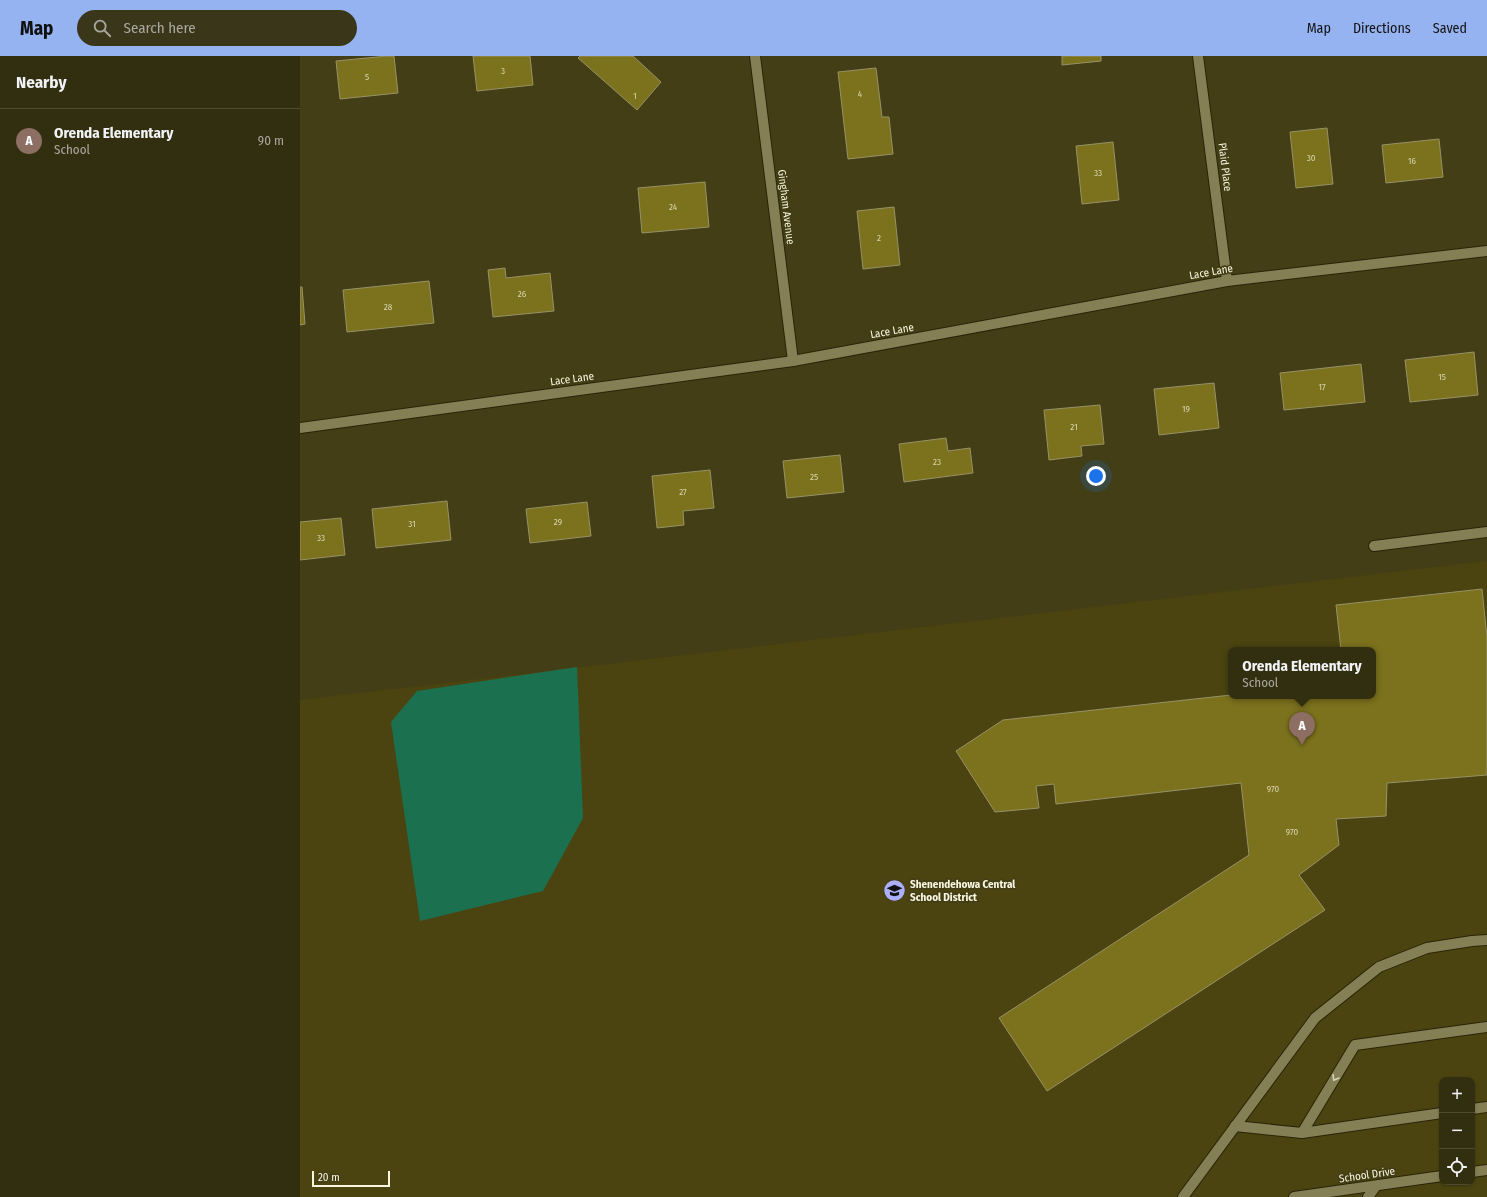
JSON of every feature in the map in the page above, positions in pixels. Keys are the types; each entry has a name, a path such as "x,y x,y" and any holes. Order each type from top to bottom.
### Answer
{"street":[{"name":"Gingham Avenue","path":"755,56 793,361"},
{"name":"Plaid Place","path":"1198,56 1227,281"},
{"name":"Lace Lane","path":"300,428 793,361 1227,281 1487,251"},
{"path":"1374,546 1487,532"},
{"path":"1182,1197 1315,1018 1379,967 1427,948 1487,940"},
{"path":"1302,1133 1355,1045 1487,1028"},
{"path":"1475,1109 1487,1107"},
{"path":"1235,1126 1302,1133 1439,1113"},
{"path":"1475,1172 1487,1170"},
{"name":"School Drive","path":"1294,1197 1439,1176"},
{"path":"1368,1197 1376,1186"},
{"path":"1376,1186 1379,1197"}],"shaded area":[{"name":"Shenendehowa Central School District","path":"1487,561 1487,1197 300,1197 300,700"}],"green space":[{"path":"577,667 583,818 543,891 420,921 391,722 417,691"}],"building":[{"path":"394,56 398,93 340,99 336,61"},
{"path":"473,56 530,56 533,85 477,91"},
{"path":"580,56 633,56 661,82 637,110 578,58"},
{"path":"1062,56 1101,56 1101,61 1062,65"},
{"path":"876,68 882,117 889,117 893,154 848,159 838,72"},
{"path":"1327,128 1333,184 1296,188 1290,132"},
{"path":"1439,139 1443,177 1386,183 1382,145"},
{"path":"1113,142 1119,200 1082,204 1076,146"},
{"path":"705,182 709,227 642,233 638,188"},
{"path":"894,207 900,265 863,269 857,211"},
{"path":"505,268 506,278 550,273 554,311 493,317 488,270"},
{"path":"429,281 434,323 347,332 343,290"},
{"path":"300,287 302,287 305,324 300,325"},
{"path":"1474,352 1478,395 1410,402 1405,360"},
{"path":"1361,364 1365,402 1284,410 1280,373"},
{"path":"1214,383 1219,428 1159,435 1154,389"},
{"path":"1100,405 1104,444 1081,446 1082,456 1049,460 1044,410"},
{"path":"946,438 948,451 970,448 973,473 904,482 899,444"},
{"path":"840,455 844,492 787,498 783,461"},
{"path":"710,470 714,508 683,511 684,525 657,528 652,476"},
{"path":"447,501 451,540 376,548 372,509"},
{"path":"587,502 591,536 530,543 526,509"},
{"path":"341,518 345,555 300,560 300,522"},
{"path":"1482,589 1487,638 1487,775 1387,783 1386,816 1336,819 1339,845 1299,875 1325,910 1047,1091 999,1018 1249,855 1241,783 1056,804 1054,784 1036,786 1039,808 995,812 956,751 1003,720 1228,695 1228,699 1376,699 1376,647 1341,647 1336,605"}],"place":[{"name":"Orenda Elementary","path":"1302,745"},
{"name":"Shenendehowa Central School District","path":"894,890"}]}
